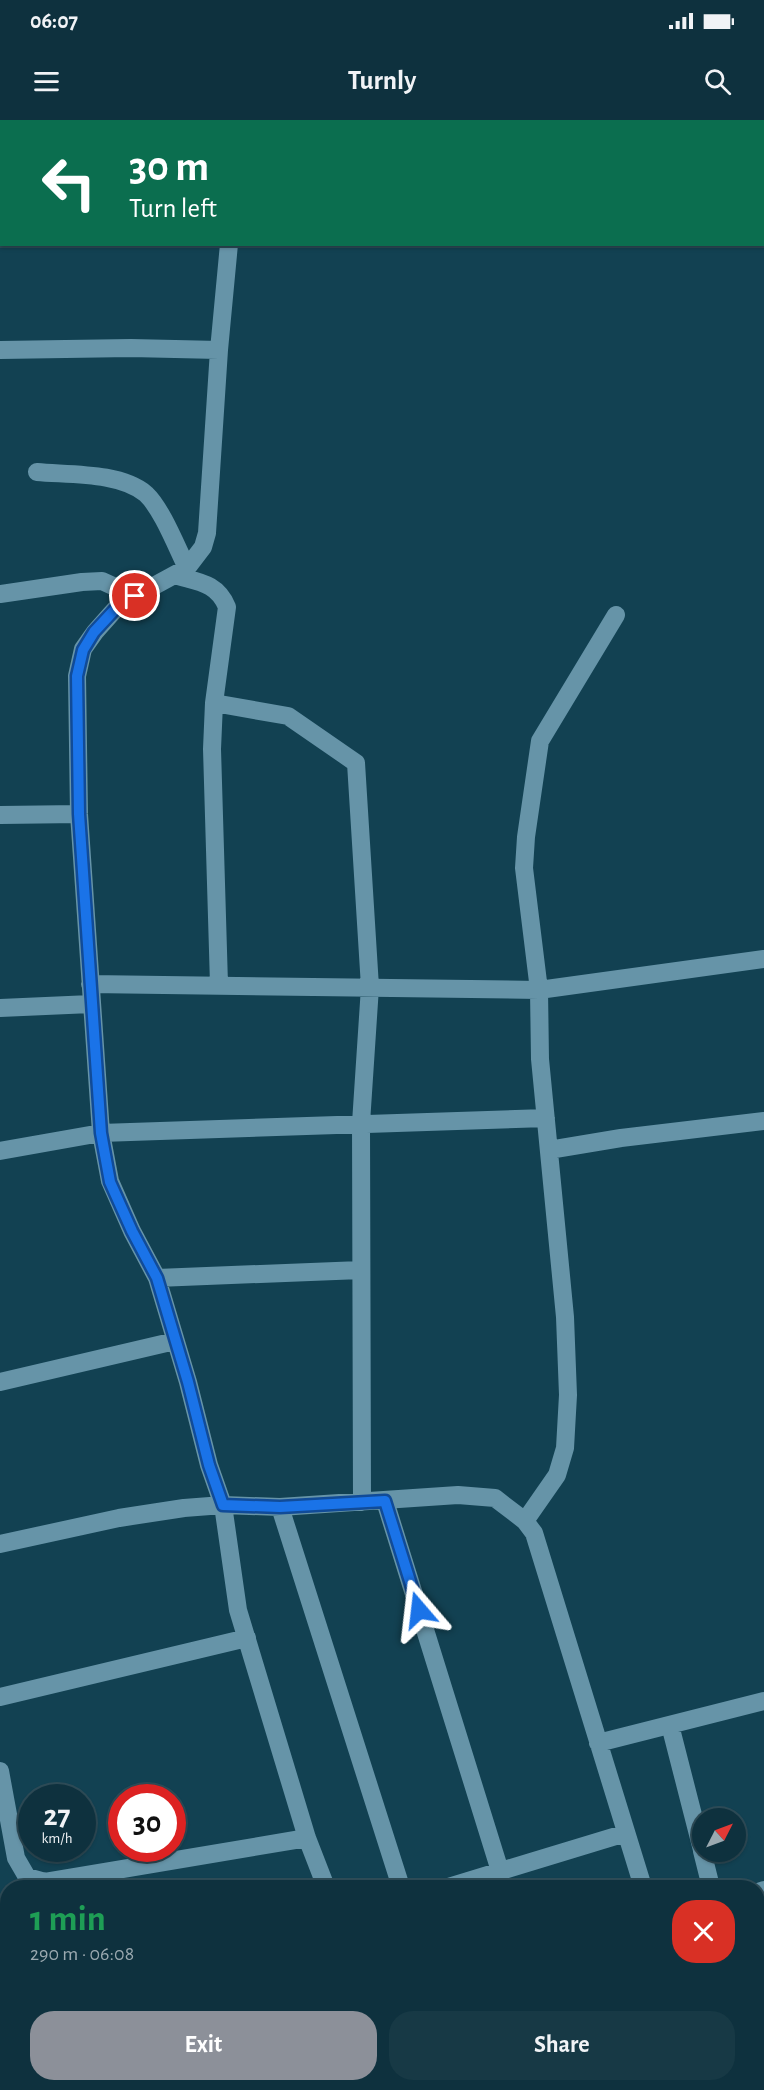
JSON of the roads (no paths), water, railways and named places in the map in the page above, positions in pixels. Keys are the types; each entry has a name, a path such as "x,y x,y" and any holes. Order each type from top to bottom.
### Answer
{"street":[{"path":"229,246 219,350 207,533 203,547 180,571 119,605 94,632 83,650 77,676 79,814 101,1133 110,1182 157,1278 188,1382 209,1465 223,1505 238,1610 307,1838 323,1880"},
{"path":"0,350 131,348 219,350"},
{"path":"37,472 119,480 146,494 157,509 180,571 222,594 227,607 214,703 212,749 219,984"},
{"path":"0,594 102,581 135,596"},
{"path":"525,1521 557,1475 565,1448 568,1395 565,1317 540,1059 539,990 524,868 526,837 540,741 616,615"},
{"path":"214,703 288,716 356,763 370,987 361,1123 362,1502"},
{"path":"0,815 79,814"},
{"path":"90,984 539,990 764,959"},
{"path":"0,1008 92,1004"},
{"path":"0,1151 101,1133 546,1118"},
{"path":"549,1150 621,1138 764,1121"},
{"path":"157,1278 361,1270"},
{"path":"0,1382 175,1341"},
{"path":"0,1544 119,1518 183,1508 223,1505 280,1507 458,1495 495,1498 525,1521 534,1533 641,1880"},
{"path":"385,1501 503,1880 626,1833"},
{"path":"280,1507 399,1880"},
{"path":"0,1697 247,1638"},
{"path":"598,1743 764,1701"},
{"path":"670,1725 692,1811"},
{"path":"0,1771 16,1858 27,1877 38,1880"},
{"path":"57,1880 307,1838"},
{"path":"705,1862 709,1880"}]}
